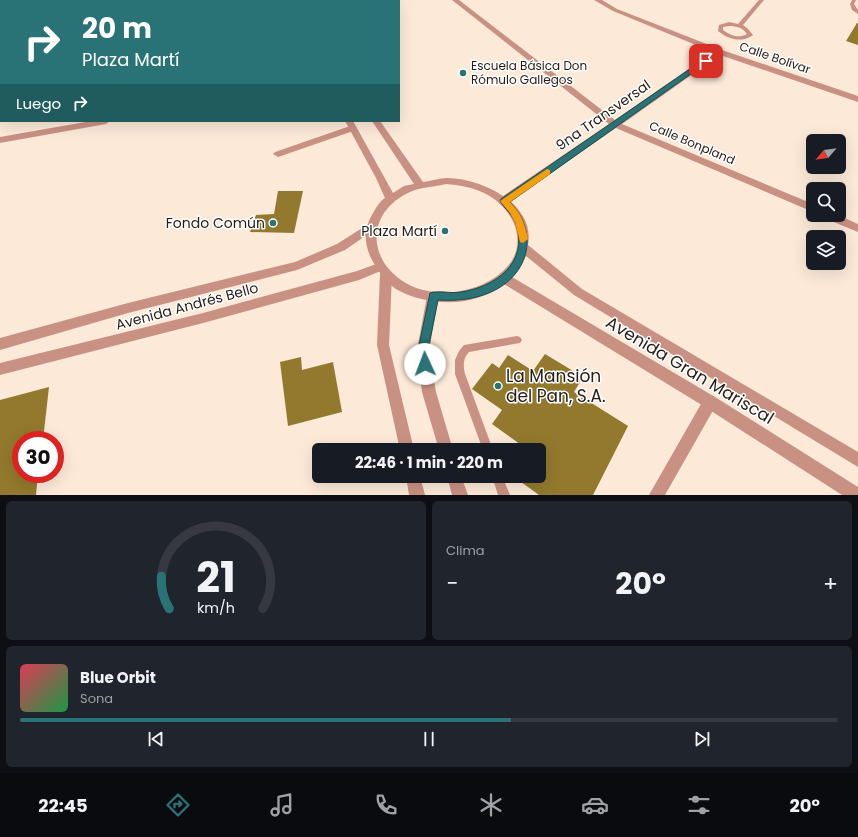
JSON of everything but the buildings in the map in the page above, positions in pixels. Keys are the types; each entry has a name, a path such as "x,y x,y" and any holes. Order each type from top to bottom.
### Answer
{"street":[{"name":"Calle Bonpland","path":"455,0 615,124 806,205"},
{"name":"Calle Bolívar","path":"597,0 615,10 719,52 858,99"},
{"name":"9na Transversal","path":"504,201 719,52"},
{"path":"0,140 100,122"},
{"path":"377,122 419,184"},
{"path":"278,154 351,124 381,178 390,198"},
{"path":"446,181 462,182 478,186 504,201 520,222 523,234 523,247 518,264 505,279 484,291 460,297 433,296 415,292 399,284 383,270 372,254 369,240 370,227 381,207 390,198 399,192 419,184 446,181"},
{"path":"844,222 858,228"},
{"name":"Avenida Andrés Bello","path":"0,344 128,308 297,266 341,247 370,227"},
{"name":"Avenida Gran Mariscal","path":"523,247 578,292 858,460"},
{"path":"383,270 383,345 405,443"},
{"name":"Avenida Andrés Bello","path":"0,369 203,318 359,275 383,270"},
{"name":"Avenida Gran Mariscal","path":"505,279 710,402 856,495"},
{"path":"433,296 423,350 429,392 444,443"},
{"path":"657,495 710,402"},
{"path":"414,483 417,495"},
{"path":"456,483 460,495"}],"lane":[{"path":"739,26 762,0"},
{"path":"854,0 852,4 854,9 858,12"},
{"path":"729,24 739,26 748,30 750,35 746,38 736,38 726,35 720,30 722,26 729,24"},
{"path":"485,443 460,374 458,363 461,352 467,348 517,340"},
{"path":"500,483 504,495"}],"slow traffic":[{"path":"523,239 520,222 504,201 547,172"}],"place":[{"name":"Escuela Básica Don Rómulo Gallegos","path":"463,73"},
{"name":"Fondo Común","path":"273,223"},
{"name":"Plaza Martí","path":"445,231"},
{"name":"La Mansión del Pan, S.A.","path":"498,386"}],"route":[{"path":"425,364 423,350 433,296 460,297 484,291 505,279 518,264 523,247 523,234 520,222 504,201 706,61"}]}
